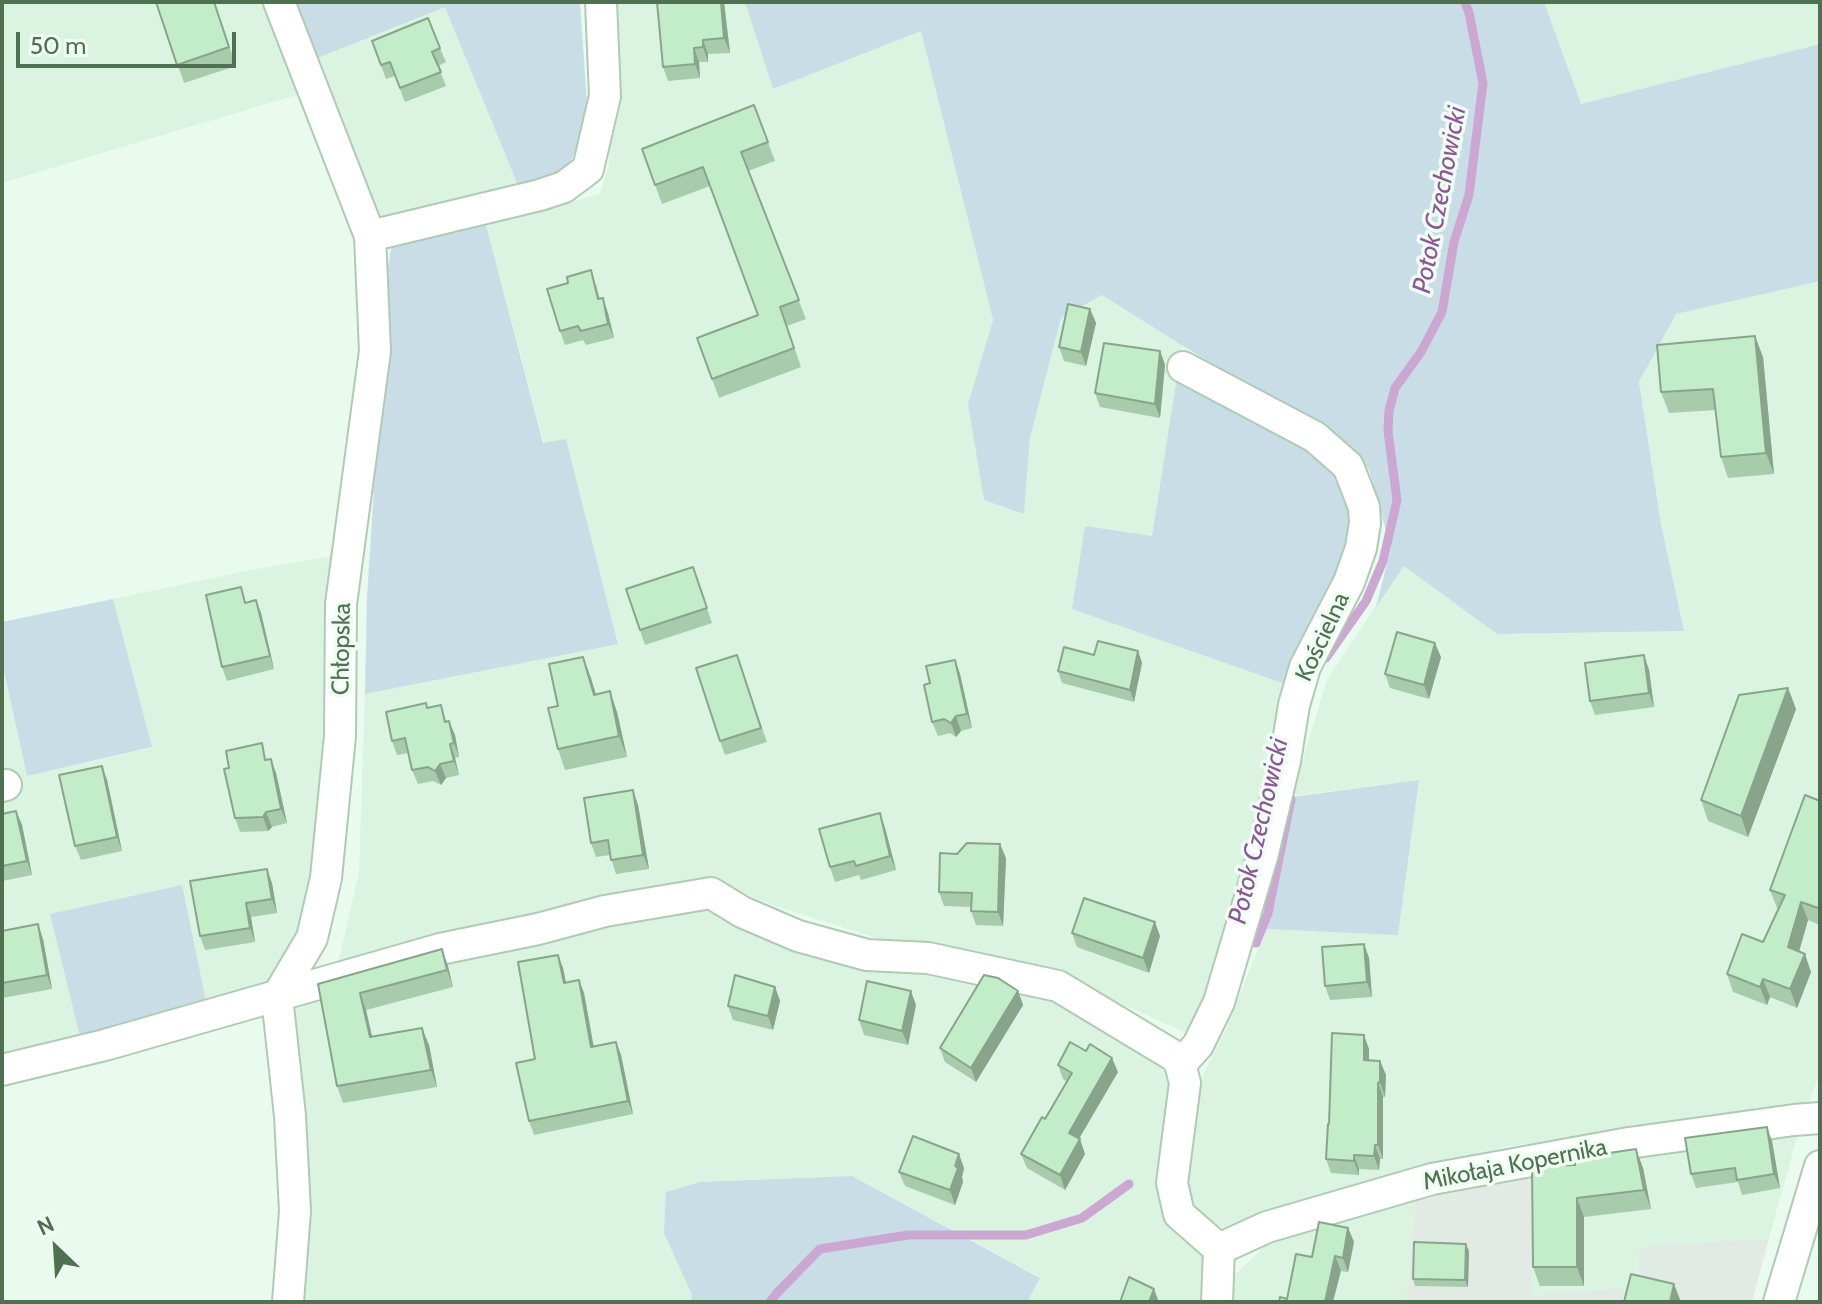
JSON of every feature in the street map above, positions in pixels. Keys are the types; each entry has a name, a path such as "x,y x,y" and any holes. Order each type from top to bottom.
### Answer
{"street":[{"name":"Chłopska","path":"277,997 312,938 326,878 340,736 341,604 375,351 370,236 279,2"},
{"path":"370,236 540,195 564,187 588,169 605,96 601,2"},
{"name":"Kościelna","path":"1180,1065 1198,1045 1219,1002 1262,857 1305,667 1349,582 1361,548 1365,523 1364,507 1348,466 1315,437 1183,367"},
{"path":"2,1070 105,1045 440,949 538,929 605,911 711,893 742,912 798,936 867,955 928,958 1058,986 1179,1059 1185,1083 1172,1183 1179,1214 1219,1249 1217,1302"},
{"path":"277,997 290,1116 295,1211 288,1302"},
{"name":"Mikołaja Kopernika","path":"1219,1249 1267,1227 1432,1179 1629,1143 1820,1118"},
{"path":"1779,1302 1820,1166"}],"shaded area":[{"path":"2,2 269,2 303,93 2,183"},
{"path":"290,2 580,2 588,118 566,174 519,188 445,7 315,59"},
{"path":"613,2 745,2 773,89 921,30 993,320 968,404 1024,514 1030,438 1061,318 1102,295 1183,346 1152,536 1288,685 1252,855 1191,1035 1046,970 890,942 778,907 709,880 338,963 359,874 365,694 618,643 566,439 544,443 486,225 600,194 609,164"},
{"path":"745,2 1544,2 1581,104 1820,44 1820,281 1676,314 1639,382 1661,524 1684,631 1497,634 1404,566 1376,607 1391,548 1369,470 1344,443 1102,295 1061,318 1030,438 1024,514 984,500 968,404 993,320 921,31 773,89"},
{"path":"1544,2 1820,2 1820,44 1581,104"},
{"path":"445,6 519,188 381,217 315,59"},
{"path":"486,225 543,443 566,439 618,644 365,694 367,598 384,292 392,243"},
{"path":"1820,281 1820,1073 1808,1105 1504,1147 1233,1228 1206,1224 1186,1200 1198,1085 1226,1030 1266,929 1398,934 1419,780 1292,796 1327,680 1403,565 1497,634 1684,631 1661,524 1639,382 1676,314"},
{"path":"1177,377 1318,452 1356,507 1358,535 1288,685 1072,609 1085,526 1152,536"},
{"path":"339,555 317,878 302,931 270,994 208,1011 51,914 82,1045 2,1065 2,662 27,776 151,748 113,599"},
{"path":"113,599 152,747 27,776 2,662 2,622"},
{"path":"1419,780 1398,935 1266,929 1292,797"},
{"path":"182,885 208,1011 82,1045 50,914"},
{"path":"715,906 916,967 1064,1001 1157,1060 1172,1085 1165,1165 1208,1260 1207,1302 1027,1302 1040,1277 852,1176 700,1182 664,1233 693,1295 691,1302 302,1302 290,1029 295,999 534,938"},
{"path":"1799,1130 1769,1238 1640,1247 1641,1287 1532,1295 1531,1175"},
{"path":"1531,1175 1532,1295 1640,1287 1639,1247 1769,1238 1752,1302 1406,1302 1416,1198"},
{"path":"852,1176 1040,1278 1027,1302 691,1302 692,1295 664,1233 666,1192 700,1182"},
{"path":"1416,1198 1406,1302 1232,1302 1234,1276 1267,1244"}],"building":[{"path":"156,2 214,2 229,47 177,65"},
{"path":"657,2 721,2 724,38 703,40 703,47 694,48 695,64 663,67"},
{"path":"428,18 440,48 432,52 441,72 400,88 390,62 381,65 372,41"},
{"path":"754,105 768,142 741,152 799,300 780,307 794,348 712,379 697,338 758,315 703,167 655,185 642,149"},
{"path":"591,270 598,299 603,298 608,324 581,331 578,326 560,331 547,289 568,283 567,277"},
{"path":"1068,304 1090,309 1081,352 1059,347"},
{"path":"1755,336 1766,453 1721,457 1713,389 1661,392 1657,345"},
{"path":"1104,343 1160,351 1155,404 1095,393"},
{"path":"693,567 707,608 640,630 626,589"},
{"path":"241,587 245,603 256,600 270,656 222,667 206,595"},
{"path":"1397,632 1435,643 1424,685 1385,674"},
{"path":"1098,641 1138,651 1130,690 1058,671 1064,647 1094,655"},
{"path":"737,655 761,728 720,741 696,668"},
{"path":"1644,655 1649,693 1590,701 1585,663"},
{"path":"583,657 594,695 610,691 619,736 558,749 548,708 558,706 549,664"},
{"path":"955,660 967,714 956,716 951,723 944,719 932,722 924,685 930,683 926,666"},
{"path":"1788,688 1741,816 1701,800 1739,695"},
{"path":"426,703 427,708 441,705 454,743 450,744 454,761 440,764 435,771 428,767 412,770 405,738 392,741 386,712"},
{"path":"262,743 265,760 271,759 281,809 266,812 263,817 235,818 224,769 229,768 226,751"},
{"path":"102,766 117,837 75,846 59,775"},
{"path":"633,790 643,855 611,860 608,840 591,843 584,798"},
{"path":"1805,795 1820,801 1820,903 1818,908 1801,902 1788,947 1805,954 1790,989 1763,979 1760,987 1727,974 1742,934 1763,942 1785,895 1770,890"},
{"path":"16,811 27,861 2,866 2,814"},
{"path":"880,813 890,856 856,866 854,861 830,867 819,829"},
{"path":"967,843 1000,844 998,912 971,911 972,893 939,892 940,853 957,854"},
{"path":"267,869 272,899 246,903 250,928 200,936 190,881"},
{"path":"1084,898 1155,922 1143,958 1072,933"},
{"path":"38,924 47,975 2,983 2,931"},
{"path":"1364,944 1367,982 1325,986 1322,947"},
{"path":"442,949 447,970 360,993 370,1037 422,1028 431,1070 337,1086 318,984"},
{"path":"558,955 564,983 579,980 591,1047 616,1042 628,1101 529,1121 516,1063 535,1059 518,962"},
{"path":"735,975 775,987 768,1016 728,1006"},
{"path":"984,975 998,978 1018,991 971,1068 940,1048"},
{"path":"867,981 911,991 902,1031 859,1020"},
{"path":"1332,1033 1364,1035 1364,1060 1380,1061 1378,1145 1375,1145 1374,1156 1354,1155 1354,1161 1326,1159"},
{"path":"1070,1042 1086,1051 1090,1044 1112,1058 1069,1133 1080,1139 1060,1175 1021,1154 1072,1073 1058,1065"},
{"path":"1767,1127 1774,1174 1737,1180 1735,1168 1691,1174 1685,1138"},
{"path":"913,1136 959,1154 955,1166 958,1168 950,1190 899,1172"},
{"path":"1636,1149 1644,1190 1577,1198 1577,1267 1533,1267 1532,1166 1575,1165 1575,1158"},
{"path":"1319,1222 1348,1228 1343,1258 1335,1256 1325,1302 1279,1302 1280,1297 1287,1299 1296,1254 1312,1257"},
{"path":"1414,1242 1466,1244 1465,1280 1413,1279"},
{"path":"1631,1274 1674,1284 1670,1302 1624,1302"},
{"path":"1129,1277 1154,1289 1149,1302 1120,1302"}],"waterway":[{"name":"Potok Czechowicki","path":"1326,658 1366,601 1383,561 1397,500 1388,431 1389,411 1395,388 1421,352 1442,312 1454,242 1469,195 1483,83 1465,2"},
{"name":"Potok Czechowicki","path":"1256,943 1268,913 1291,799"},
{"name":"Potok Czechowicki","path":"770,1302 820,1249 908,1235 1026,1235 1082,1218 1129,1184"}]}
